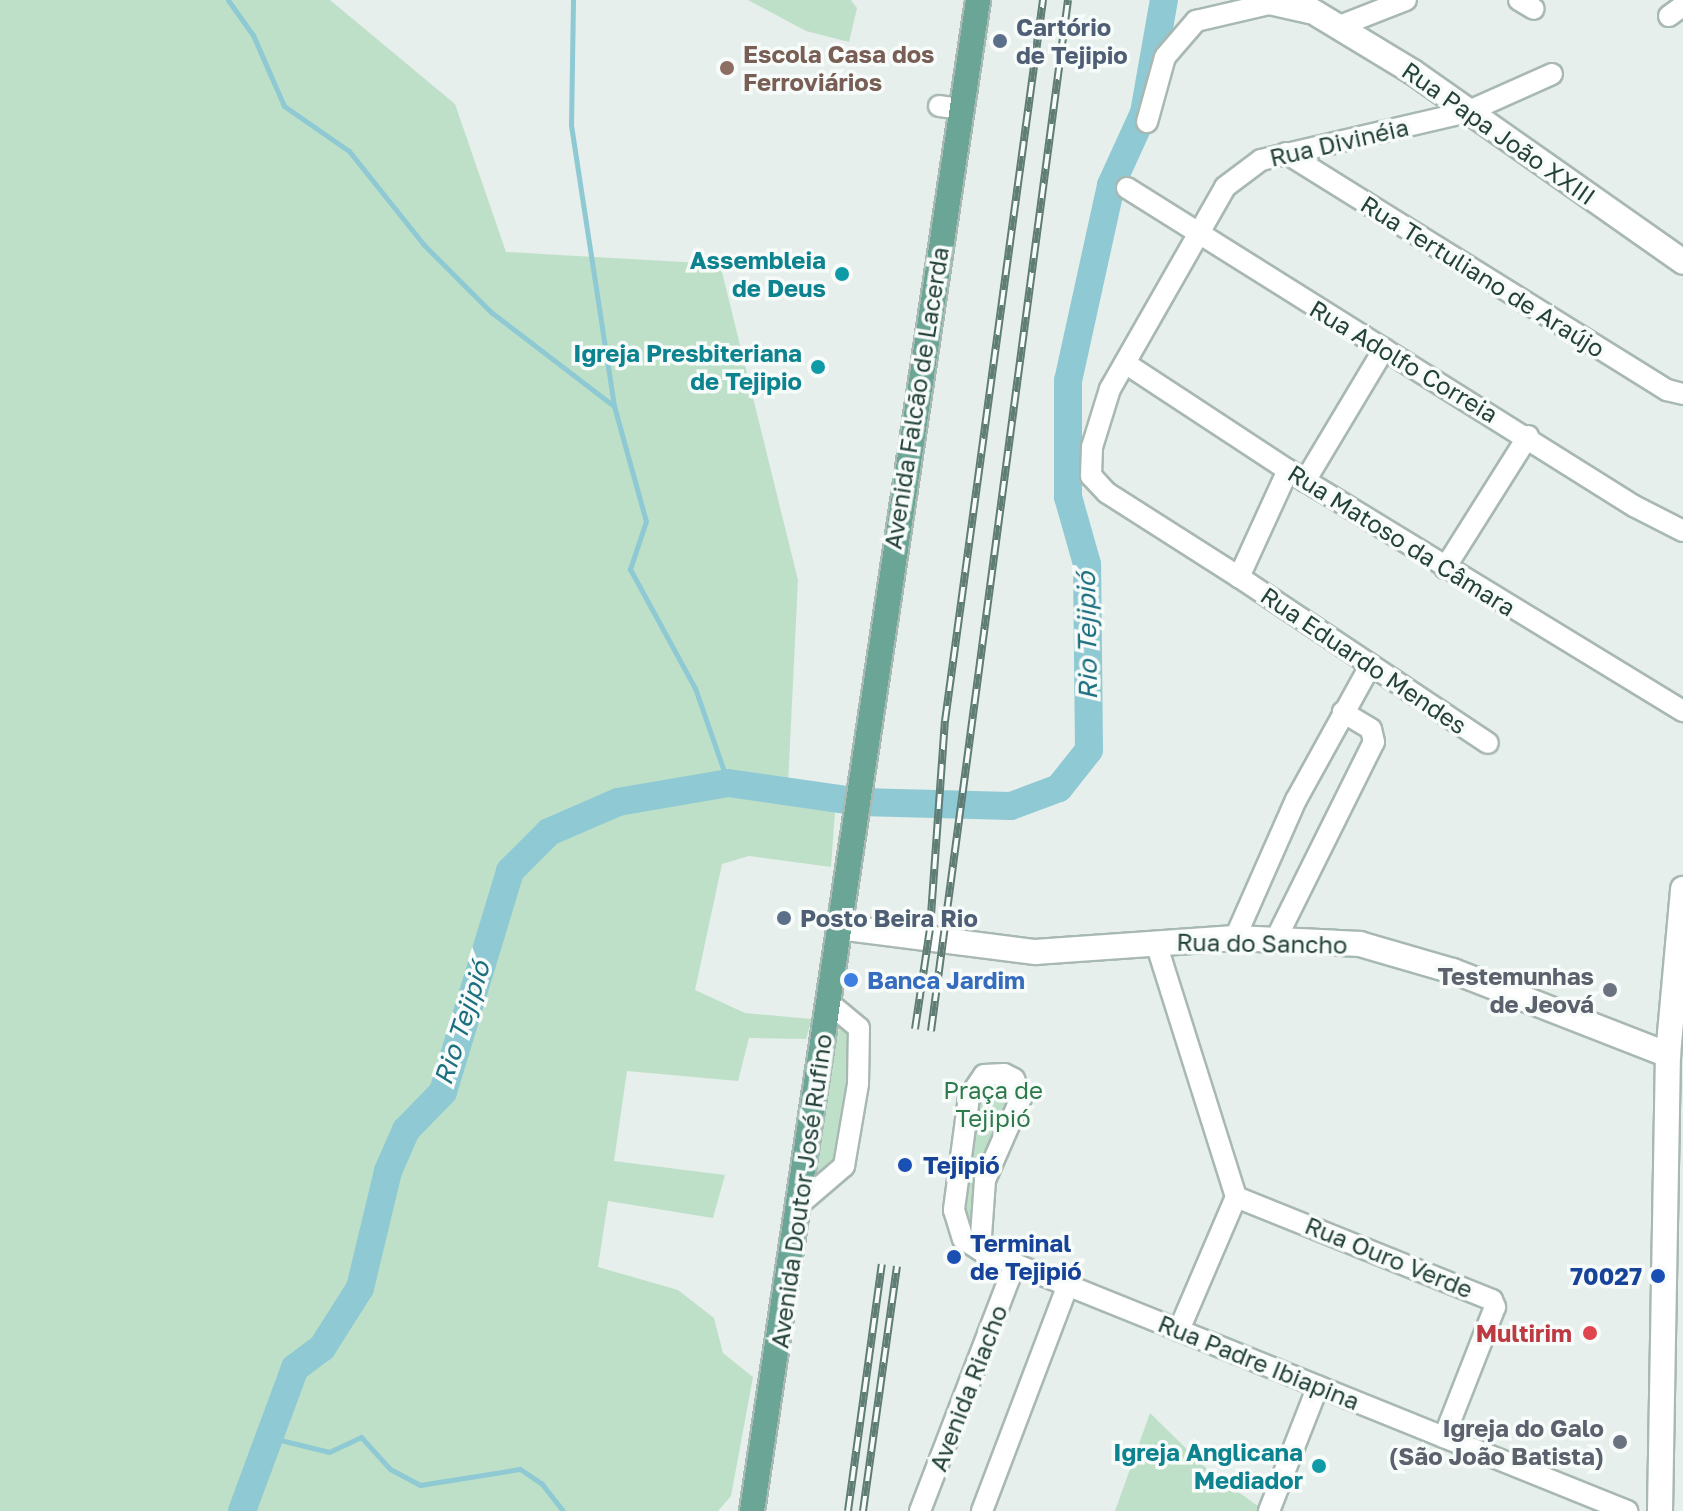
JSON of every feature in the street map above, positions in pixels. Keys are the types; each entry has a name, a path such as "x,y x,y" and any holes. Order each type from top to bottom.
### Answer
{"main road":[{"name":"Avenida Falcão de Lacerda","path":"846,870 950,107 978,0"},
{"name":"Avenida Doutor José Rufino","path":"752,1511 801,1203 846,870"}],"street":[{"path":"1337,27 1406,0"},
{"name":"Rua Papa João XXIII","path":"1147,122 1165,57 1196,21 1269,4 1302,7 1383,52 1683,262"},
{"name":"Rua Divinéia","path":"1125,363 1197,234 1236,174 1286,153 1467,112 1552,74"},
{"name":"Rua Tertuliano de Araújo","path":"1286,153 1667,390 1683,394"},
{"name":"Rua Adolfo Correia","path":"1127,188 1528,436 1634,506 1683,531"},
{"name":"Rua Eduardo Mendes","path":"1239,577 1296,476 1384,349"},
{"name":"Rua Eduardo Mendes","path":"1125,363 1101,411 1091,476 1107,493 1488,743"},
{"name":"Rua Matoso da Câmara","path":"1125,363 1296,476 1683,711"},
{"path":"1445,568 1528,436"},
{"path":"1235,938 1296,800 1370,666"},
{"path":"1276,939 1374,742 1371,729 1343,712"},
{"path":"1660,1511 1668,1055 1683,889"},
{"name":"Rua do Sancho","path":"839,927 1035,952 1235,938 1384,948 1668,1055"},
{"path":"1156,943 1236,1197 1179,1330"},
{"path":"801,1203 844,1166 858,1084 859,1028 828,1002"},
{"path":"993,1073 1014,1079 1021,1098 985,1180 980,1250 963,1239 954,1210 969,1097 977,1080 993,1073"},
{"name":"Rua Ouro Verde","path":"1236,1197 1492,1300 1495,1307 1444,1437"},
{"name":"Rua Padre Ibiapina","path":"980,1250 1627,1511"},
{"name":"Avenida Riacho","path":"920,1511 1015,1264"},
{"path":"982,1511 1068,1285"},
{"path":"1269,1511 1318,1386"}],"green space":[{"path":"0,0 330,0 455,104 506,252 720,264 798,580 788,785 835,812 831,867 749,856 722,864 695,990 745,1013 812,1019 806,1039 749,1038 738,1081 627,1071 614,1161 725,1175 713,1218 608,1201 598,1267 678,1290 714,1318 723,1353 753,1377 731,1496 718,1511 0,1511"},
{"path":"748,0 851,0 857,8 849,42 806,31"},
{"path":"842,1013 856,1025 843,1167 810,1191 816,1104 831,1070"},
{"name":"Praça de Tejipió","path":"1014,1080 977,1250 952,1194 974,1082"},
{"path":"1150,1413 1210,1472 1265,1511 1115,1511"}],"waterway":[{"path":"228,0 253,35 284,106 349,151 424,245 491,312 614,406"},
{"path":"573,0 571,125 614,406 646,521 630,569 695,688 728,783"},
{"name":"Rio Tejipió","path":"242,1511 295,1368 322,1348 360,1288 388,1171 406,1130 443,1092 510,871 549,832 618,802 728,783 860,802 1011,806 1059,788 1089,750 1087,564 1068,497 1068,381 1111,185 1144,113 1164,0"},
{"path":"268,1437 329,1452 361,1437 390,1469 420,1485 520,1469 542,1484 563,1511"}],"railway":[{"path":"915,1029 930,929 945,721 1043,0"},
{"path":"931,1031 1068,0"},
{"path":"848,1511 882,1264"},
{"path":"863,1511 897,1266"}],"place":[{"name":"Cartório de Tejipio","path":"1000,41"},
{"name":"Escola Casa dos Ferroviários","path":"727,68"},
{"name":"Assembleia de Deus","path":"842,274"},
{"name":"Igreja Presbiteriana de Tejipio","path":"818,367"},
{"name":"Posto Beira Rio","path":"784,918"},
{"name":"Banca Jardim","path":"851,980"},
{"name":"Testemunhas de Jeová","path":"1610,990"},
{"name":"Tejipió","path":"905,1165"},
{"name":"Terminal de Tejipió","path":"954,1257"},
{"name":"70027","path":"1658,1276"},
{"name":"Multirim","path":"1590,1333"},
{"name":"Igreja do Galo (São João Batista)","path":"1620,1442"},
{"name":"Igreja Anglicana Mediador","path":"1319,1466"}]}
